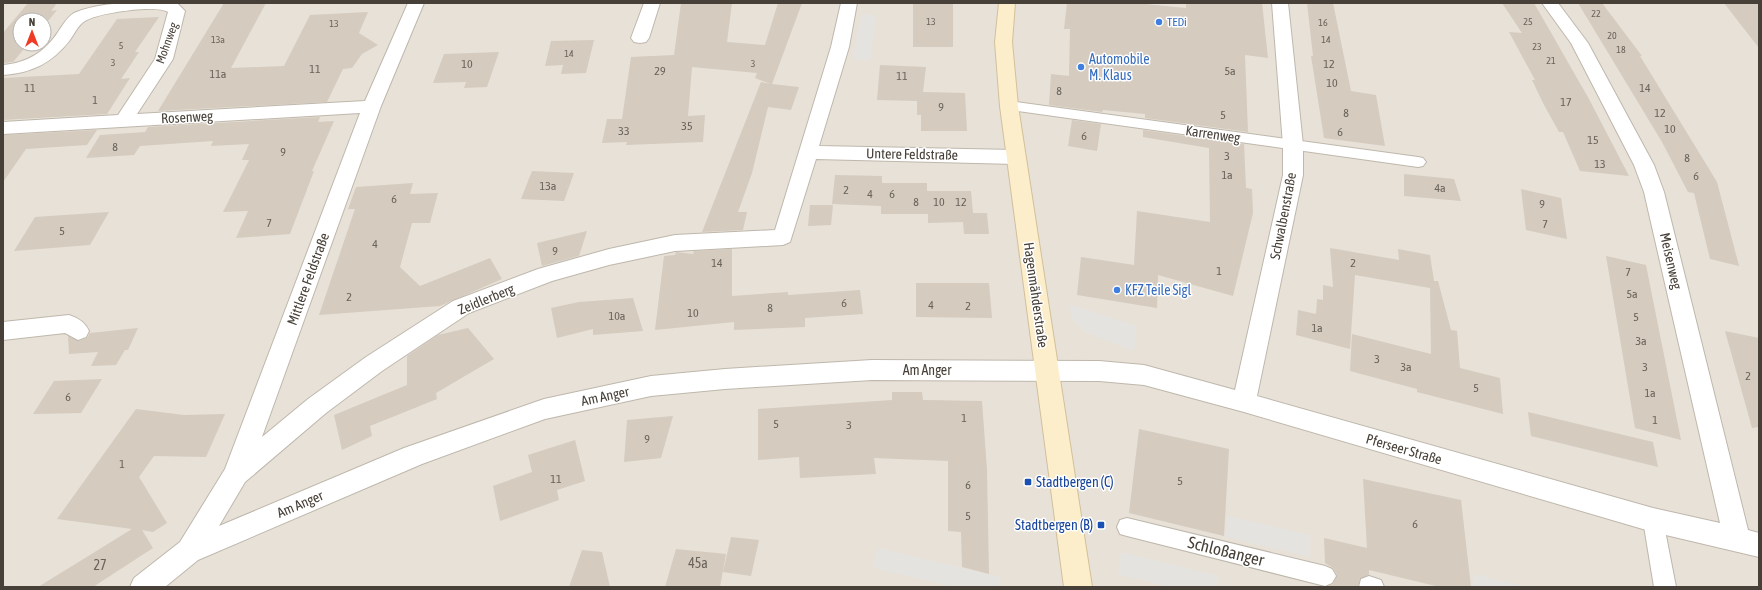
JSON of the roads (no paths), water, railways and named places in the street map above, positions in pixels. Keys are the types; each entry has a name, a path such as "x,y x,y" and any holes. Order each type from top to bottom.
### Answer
{"street":[{"name":"Mittlere Feldstraße","path":"189,551 236,474 372,106 416,3"},
{"path":"640,38 652,3"},
{"path":"808,152 840,47 849,3"},
{"name":"Hagenmähderstraße","path":"1007,3 1005,14 1004,53 1015,157 1078,587"},
{"name":"Schwalbenstraße","path":"1244,402 1293,175 1293,145 1280,3"},
{"name":"Meisenweg","path":"1550,3 1579,43 1644,164 1654,192 1748,543"},
{"name":"Mohnweg","path":"3,70 19,69 40,61 52,52 78,17 87,12 114,8 157,5 171,6 177,11 173,31 164,59 124,120"},
{"name":"Rosenweg","path":"3,128 372,106"},
{"name":"Untere Feldstraße","path":"808,152 1015,157"},
{"name":"Zeidlerberg","path":"236,474 317,406 374,364 461,307 546,276 616,256 675,243 783,237 808,152"},
{"path":"3,331 69,324 78,331"},
{"name":"Am Anger","path":"189,551 435,447 544,409 651,386 725,379 872,370 1047,372"},
{"name":"Pferseer Straße","path":"1047,372 1099,371 1144,375 1244,402 1653,520 1748,543"},
{"path":"144,587 189,551"}],"lane":[{"name":"Karrenweg","path":"1009,106 1418,162"},
{"path":"1653,520 1665,587"},
{"name":"Schloßanger","path":"1127,527 1326,576"}],"place":[{"name":"TEDi","path":"1159,22"},
{"name":"Automobile M. Klaus","path":"1081,67"},
{"name":"KFZ Teile Sigl","path":"1117,290"},
{"name":"Stadtbergen (C)","path":"1028,482"},
{"name":"Stadtbergen (B)","path":"1101,525"}]}
